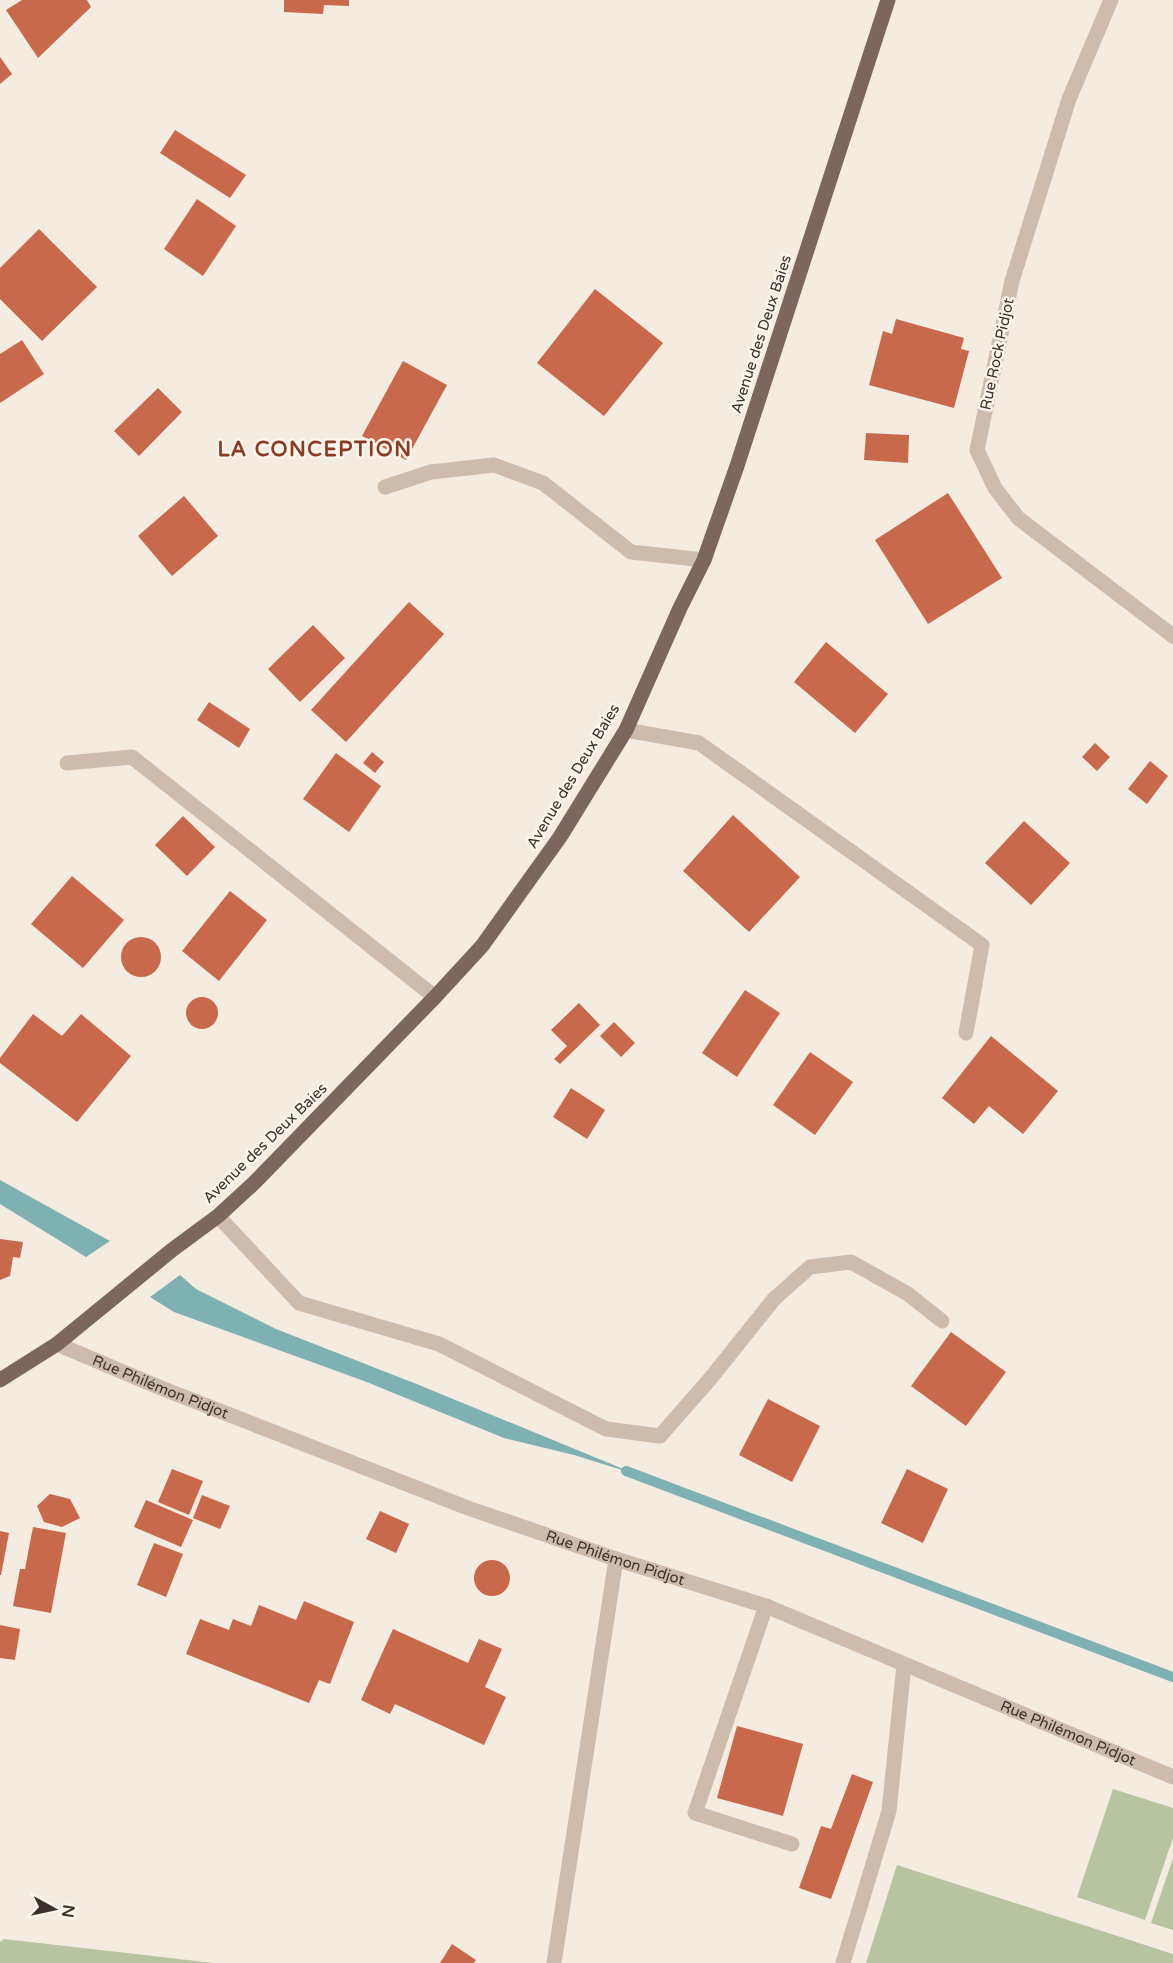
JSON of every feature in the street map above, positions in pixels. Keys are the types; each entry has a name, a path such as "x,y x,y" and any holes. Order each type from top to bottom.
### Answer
{"main road":[{"name":"Avenue des Deux Baies","path":"0,1380 57,1344 172,1250 218,1216 254,1183 482,946 560,837 626,730 704,560 737,466 888,0"}],"street":[{"name":"Rue Rock Pidjot","path":"1111,0 1069,99 1012,281 977,450 995,488 1018,518 1173,636"},
{"path":"385,487 431,472 494,465 543,483 632,552 704,560"},
{"path":"626,730 699,743 982,945 966,1033"},
{"path":"67,763 132,757 435,997"},
{"path":"218,1216 299,1304 439,1344 606,1429 660,1436 710,1379 774,1299 810,1267 851,1262 908,1294 942,1322"},
{"name":"Rue Philémon Pidjot","path":"57,1344 161,1388 468,1508 616,1559 766,1606 1173,1777"},
{"path":"554,1963 616,1559"},
{"path":"766,1606 695,1813 792,1844"},
{"path":"843,1963 889,1811 904,1665"}],"green space":[{"path":"1113,1789 1173,1808 1173,1838 1145,1920 1077,1897"},
{"path":"1173,1858 1173,1930 1151,1923"},
{"path":"897,1865 1173,1954 1173,1963 866,1963"},
{"path":"4,1939 214,1963 0,1963 0,1942"}],"water":[{"path":"0,1180 110,1241 86,1257 0,1204"},
{"path":"180,1275 196,1289 276,1329 638,1475 574,1455 504,1438 364,1381 174,1312 150,1297"}],"building":[{"path":"22,0 87,0 91,7 38,58 6,10"},
{"path":"284,0 349,0 349,6 324,5 323,14 284,12"},
{"path":"0,57 12,74 0,84"},
{"path":"175,130 246,175 230,198 160,153"},
{"path":"197,199 236,226 203,276 164,249"},
{"path":"39,229 97,287 42,341 0,299 0,268"},
{"path":"595,289 663,343 604,416 537,363"},
{"path":"896,319 964,338 961,349 969,351 954,408 869,385 883,331 892,334"},
{"path":"22,340 44,374 0,403 0,354"},
{"path":"403,361 447,385 406,460 362,436"},
{"path":"158,388 182,412 139,456 114,431"},
{"path":"866,433 909,435 908,463 864,460"},
{"path":"948,493 1002,578 928,624 875,540"},
{"path":"184,496 218,536 172,576 138,536"},
{"path":"409,602 444,634 346,742 311,710"},
{"path":"313,625 345,658 300,702 268,669"},
{"path":"826,642 888,694 855,733 794,682"},
{"path":"209,702 250,729 239,748 197,720"},
{"path":"1095,743 1110,757 1097,771 1082,757"},
{"path":"372,752 384,762 375,773 363,763"},
{"path":"336,753 381,786 349,832 303,799"},
{"path":"1150,761 1168,776 1147,804 1128,789"},
{"path":"733,815 800,877 749,932 683,871"},
{"path":"183,816 215,847 187,876 155,845"},
{"path":"1024,821 1070,863 1031,905 985,863"},
{"path":"72,876 124,920 83,968 31,924"},
{"path":"230,891 267,920 219,981 182,951"},
{"path":"141,937 149,938 155,943 160,949 160,965 155,971 149,976 141,977 133,976 127,971 122,965 121,957 122,949 127,943 133,938"},
{"path":"745,990 780,1013 737,1077 702,1053"},
{"path":"202,997 213,1002 218,1013 213,1024 202,1029 191,1024 186,1013 191,1002"},
{"path":"579,1003 600,1025 560,1064 554,1059 567,1046 551,1030"},
{"path":"33,1014 62,1036 81,1014 131,1056 77,1122 0,1063 0,1058"},
{"path":"614,1022 635,1043 621,1057 600,1036"},
{"path":"991,1036 1058,1091 1023,1134 989,1106 974,1124 942,1098"},
{"path":"810,1052 853,1082 815,1135 773,1105"},
{"path":"571,1088 605,1110 587,1139 553,1117"},
{"path":"0,1239 23,1242 20,1258 13,1257 10,1276 0,1280"},
{"path":"951,1332 1006,1372 966,1426 911,1386"},
{"path":"768,1399 820,1426 792,1482 739,1455"},
{"path":"172,1469 203,1481 189,1515 158,1502"},
{"path":"907,1469 948,1489 923,1543 881,1523"},
{"path":"50,1494 70,1499 80,1518 62,1527 44,1522 37,1506"},
{"path":"202,1495 230,1506 220,1529 193,1518"},
{"path":"146,1500 193,1520 181,1547 134,1527"},
{"path":"380,1511 409,1524 396,1553 366,1539"},
{"path":"33,1527 66,1533 51,1613 13,1606 20,1569 25,1569"},
{"path":"0,1531 9,1533 1,1575 0,1575"},
{"path":"154,1543 183,1554 166,1597 137,1585"},
{"path":"492,1560 505,1565 510,1578 505,1591 492,1596 479,1591 474,1578 479,1565"},
{"path":"304,1601 354,1622 330,1684 319,1680 309,1703 186,1654 200,1619 229,1630 233,1619 251,1626 259,1605 296,1620"},
{"path":"0,1625 20,1629 15,1660 0,1658"},
{"path":"393,1629 468,1663 479,1639 502,1649 485,1687 506,1697 484,1745 395,1704 390,1714 361,1700"},
{"path":"737,1726 803,1744 783,1816 717,1798"},
{"path":"852,1774 873,1782 831,1899 799,1888 821,1826 831,1829"},
{"path":"452,1944 476,1960 474,1963 440,1963"}],"waterway":[{"path":"626,1471 1173,1677"}],"district":[{"name":"LA CONCEPTION","path":"315,449"}]}
